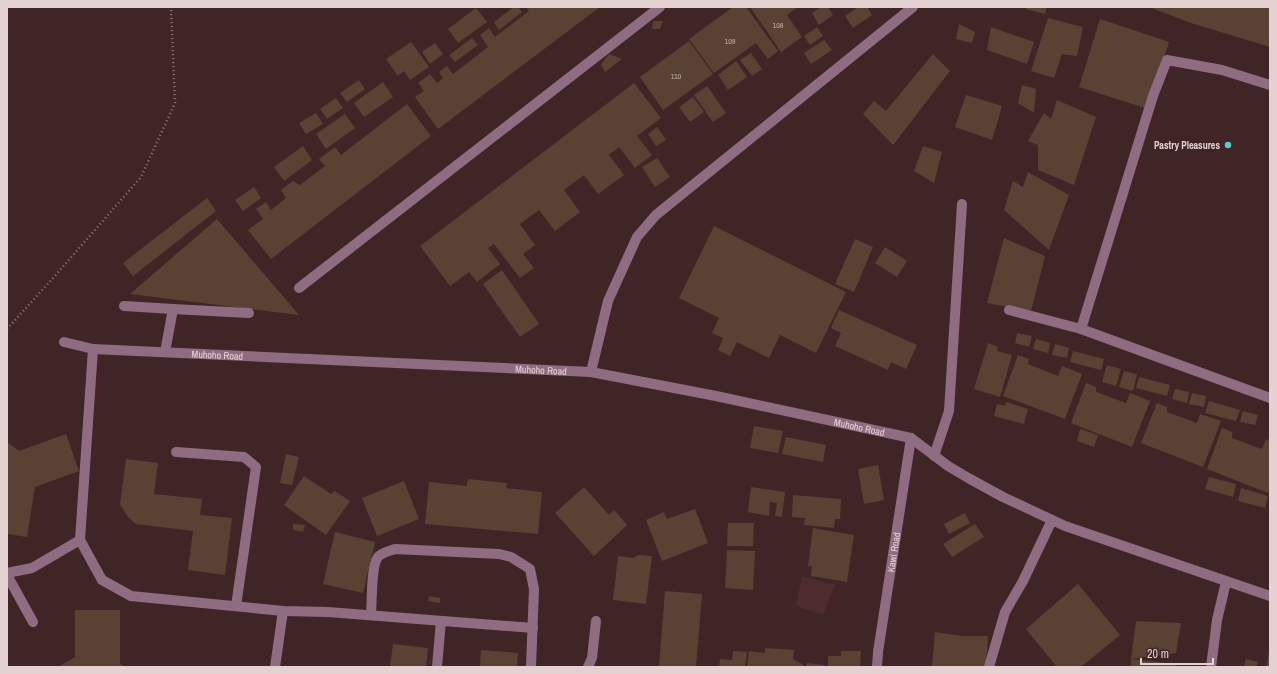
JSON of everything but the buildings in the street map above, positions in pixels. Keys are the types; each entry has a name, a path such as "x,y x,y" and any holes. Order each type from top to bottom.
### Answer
{"street":[{"path":"299,288 660,7"},
{"path":"591,372 608,300 637,237 656,215 913,7"},
{"path":"1081,329 1153,96 1167,60 1222,70 1270,85"},
{"path":"934,456 949,411 962,204"},
{"path":"124,306 249,313"},
{"path":"165,352 173,309"},
{"path":"1009,310 1081,329 1270,398"},
{"name":"Muhoho Road","path":"64,342 93,349 591,372 716,396 911,438"},
{"path":"93,349 80,540 102,580 131,596 283,611 328,612 533,628"},
{"path":"911,438 934,456 970,479 1003,497 1065,526 1270,596"},
{"name":"Kawi Road","path":"877,667 878,652 911,438"},
{"path":"176,452 244,457 256,467 236,606"},
{"path":"989,667 1005,612 1023,581 1052,520"},
{"path":"33,622 7,574 32,568 80,540"},
{"path":"371,615 374,570 378,557 386,552 395,549 484,552 511,557 530,569 534,589 531,667"},
{"path":"1211,667 1217,620 1226,582"},
{"path":"275,667 283,611"},
{"path":"588,667 592,658 596,620"},
{"path":"437,667 441,621"}],"path":[{"path":"7,329 142,176 175,103 171,7"}],"shaded area":[{"path":"802,576 835,585 823,615 796,606"}],"place":[{"name":"Pastry Pleasures","path":"1228,145"}]}
